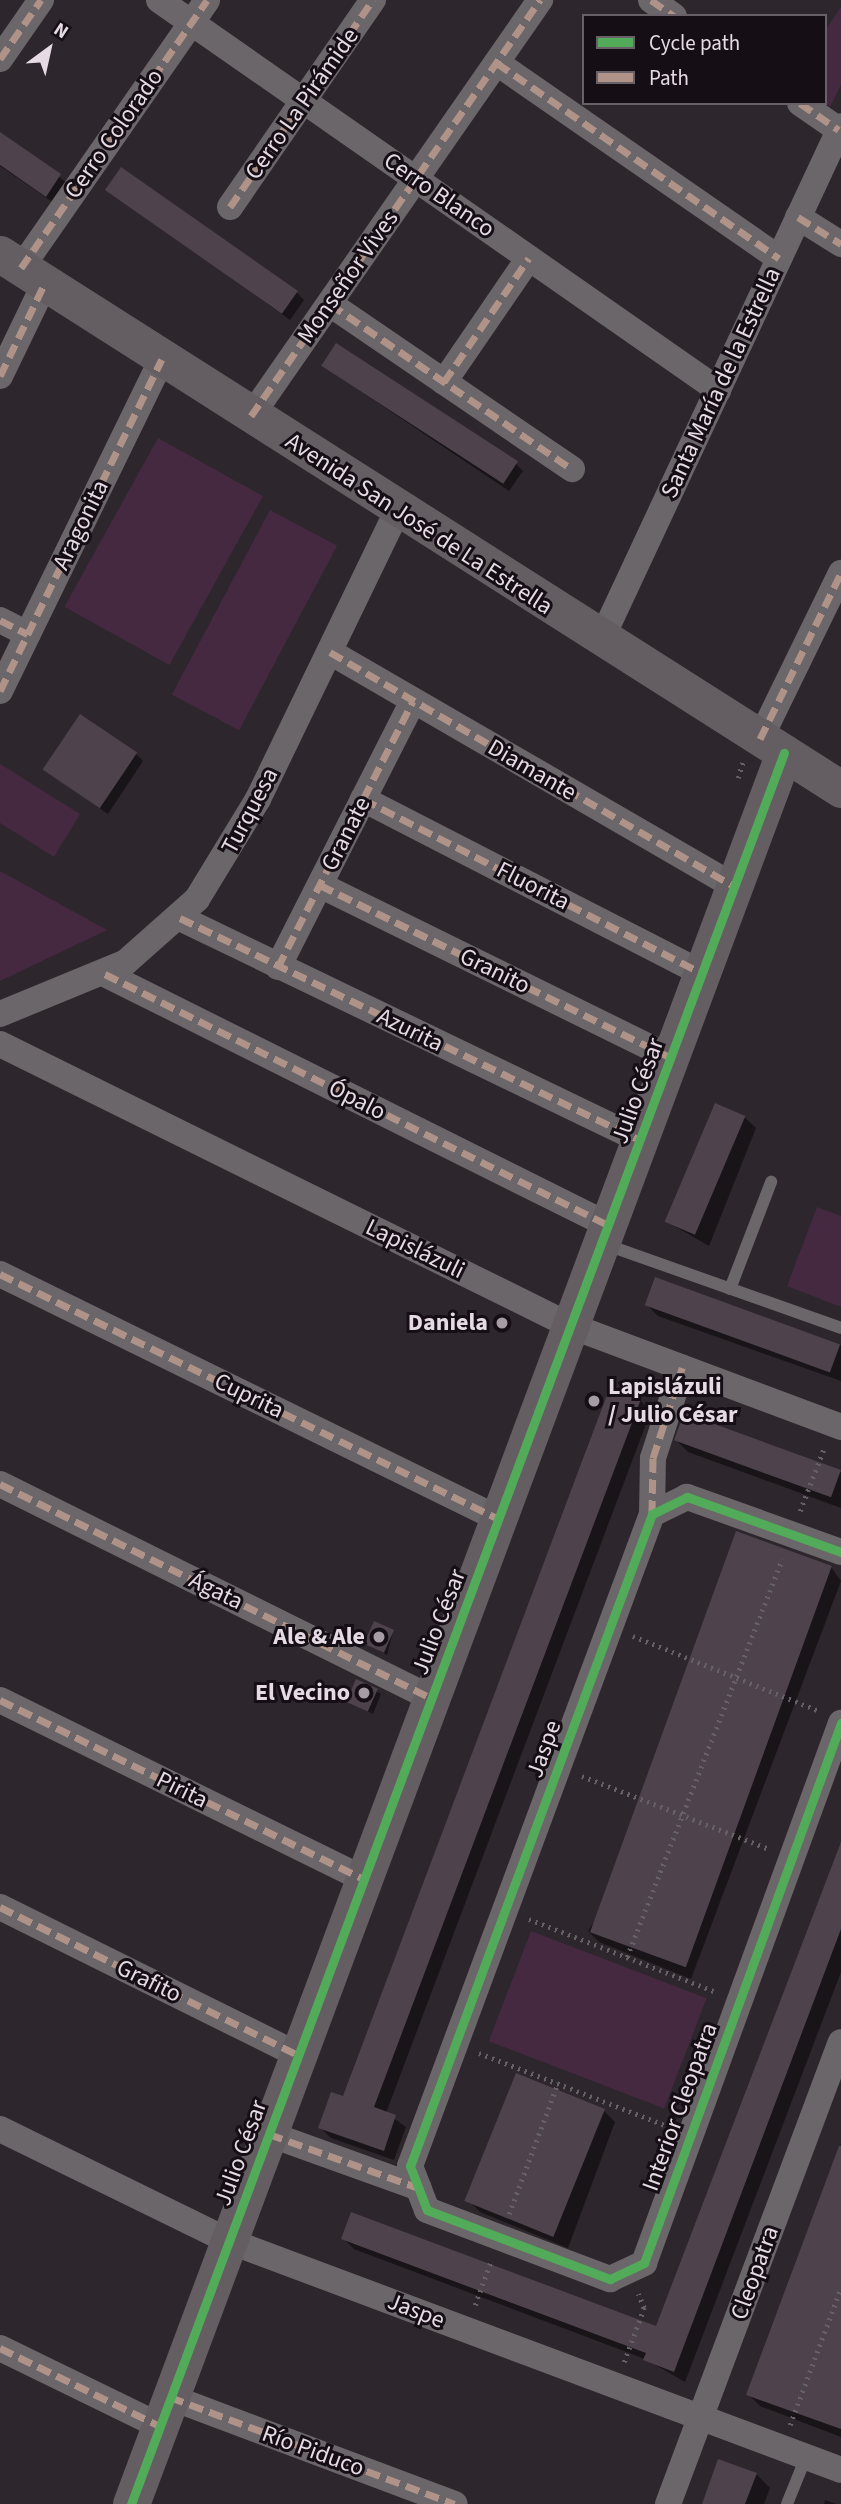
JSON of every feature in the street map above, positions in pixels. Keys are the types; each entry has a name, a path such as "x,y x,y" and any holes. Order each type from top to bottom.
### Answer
{"street":[{"path":"0,59 41,0"},
{"name":"Cerro Blanco","path":"159,0 718,390"},
{"name":"Cerro Colorado","path":"0,376 22,268 207,0"},
{"name":"Cerro La Pirámide","path":"230,207 373,0"},
{"name":"Monseñor Vives","path":"251,416 540,0"},
{"path":"652,0 671,14"},
{"path":"497,62 779,258"},
{"path":"803,105 840,128"},
{"name":"Santa María de la Estrella","path":"601,640 840,128"},
{"path":"798,218 841,244"},
{"path":"444,382 529,258"},
{"name":"Avenida San José de La Estrella","path":"22,268 601,640 841,789"},
{"path":"330,304 572,469"},
{"name":"Aragonita","path":"0,691 162,359"},
{"name":"Turquesa","path":"0,1014 105,974 180,918 226,858 398,510"},
{"path":"772,746 841,573"},
{"path":"0,620 28,634"},
{"name":"Diamante","path":"330,652 735,887"},
{"name":"Granate","path":"278,967 413,701"},
{"name":"Julio César","path":"131,2504 735,887 772,746"},
{"name":"Fluorita","path":"363,799 702,973"},
{"name":"Granito","path":"320,885 671,1058"},
{"name":"Azurita","path":"180,918 640,1140"},
{"name":"Ópalo","path":"105,974 605,1234"},
{"name":"Lapislázuli","path":"0,1044 571,1326 837,1425"},
{"name":"Cuprita","path":"0,1274 499,1519"},
{"name":"Jaspe","path":"419,2188 410,2166 652,1514 653,1458 682,1368"},
{"name":"Ágata","path":"0,1484 431,1698"},
{"path":"652,1514 687,1497 841,1552"},
{"name":"Pirita","path":"0,1700 364,1880"},
{"name":"Interior Cleopatra","path":"628,2270 644,2263 792,1858 835,1718"},
{"name":"Grafito","path":"0,1907 298,2055"},
{"name":"Cleopatra","path":"668,2504 841,2042"},
{"name":"Jaspe","path":"0,2129 229,2241 841,2470"},
{"path":"269,2134 419,2188 427,2210 500,2238 610,2279 628,2270"},
{"name":"Río Piduco","path":"0,2348 165,2412 455,2504"}],"lane":[{"path":"730,1289 771,1182"},
{"path":"605,1234 730,1289 841,1328"},
{"path":"788,2504 793,2453"}],"path":[{"path":"627,1957 791,1534 837,1425"},
{"path":"610,1627 835,1718"},
{"path":"558,1766 792,1858"},
{"path":"505,1910 740,2001"},
{"path":"456,2044 691,2135"},
{"path":"466,2330 558,2084"},
{"path":"615,2385 643,2308 628,2270"},
{"path":"793,2453 841,2288"}],"shaded area":[{"path":"841,7 841,85 830,107 827,105 827,28"},
{"path":"158,438 263,496 169,665 64,607"},
{"path":"270,510 337,546 239,730 172,695"},
{"path":"0,764 80,814 54,857 0,823"},
{"path":"0,871 107,930 0,981"},
{"path":"817,1207 841,1216 841,1307 787,1286"},
{"path":"531,1931 707,1998 664,2109 489,2041"}],"building":[{"path":"0,132 61,174 46,197 0,165"},
{"path":"121,167 298,291 282,314 105,190"},
{"path":"336,343 518,461 503,484 321,366"},
{"path":"80,714 137,753 100,808 43,770"},
{"path":"715,1103 745,1116 695,1235 665,1222"},
{"path":"655,1277 840,1344 830,1373 645,1305"},
{"path":"610,1387 641,1399 374,2107 396,2115 384,2151 318,2128 331,2092 343,2096"},
{"path":"684,1413 841,1470 831,1497 674,1440"},
{"path":"736,1531 832,1566 686,1967 590,1932"},
{"name":"Ale & Ale","path":"374,1621 394,1630 384,1653 364,1644"},
{"name":"El Vecino","path":"356,1679 378,1689 368,1712 346,1702"},
{"path":"841,1842 841,1929 674,2372 643,2360 646,2353 341,2239 351,2212 656,2326"},
{"path":"516,2073 605,2109 553,2237 464,2201"},
{"path":"841,2146 841,2429 746,2395"},
{"path":"718,2459 757,2473 745,2504 702,2504"}],"marked path":[{"path":"0,59 41,0"},
{"path":"21,268 207,0"},
{"path":"230,207 373,0"},
{"path":"251,416 540,0"},
{"path":"651,0 671,14"},
{"path":"497,63 779,258"},
{"path":"803,105 839,130"},
{"path":"798,217 841,244"},
{"path":"444,382 529,258"},
{"path":"0,376 45,283"},
{"path":"330,304 572,469"},
{"path":"0,691 162,359"},
{"path":"760,739 841,573"},
{"path":"0,620 28,634"},
{"path":"330,652 735,887"},
{"path":"278,967 413,701"},
{"path":"363,799 702,973"},
{"path":"320,885 671,1058"},
{"path":"180,918 640,1140"},
{"path":"105,974 608,1225"},
{"path":"0,1274 499,1519"},
{"path":"652,1514 653,1458 682,1368"},
{"path":"0,1484 431,1698"},
{"path":"0,1700 364,1879"},
{"path":"0,1907 298,2055"},
{"path":"269,2134 419,2188"},
{"path":"0,2348 160,2426"},
{"path":"170,2397 455,2504"}],"cycle path":[{"path":"131,2504 784,753"},
{"path":"841,1552 687,1497 652,1514 410,2166 427,2210 610,2279 644,2263 841,1723"}],"place":[{"name":"Daniela","path":"502,1323"},
{"name":"Lapislázuli / Julio César","path":"594,1401"},
{"name":"Ale & Ale","path":"379,1637"},
{"name":"El Vecino","path":"364,1693"}]}
